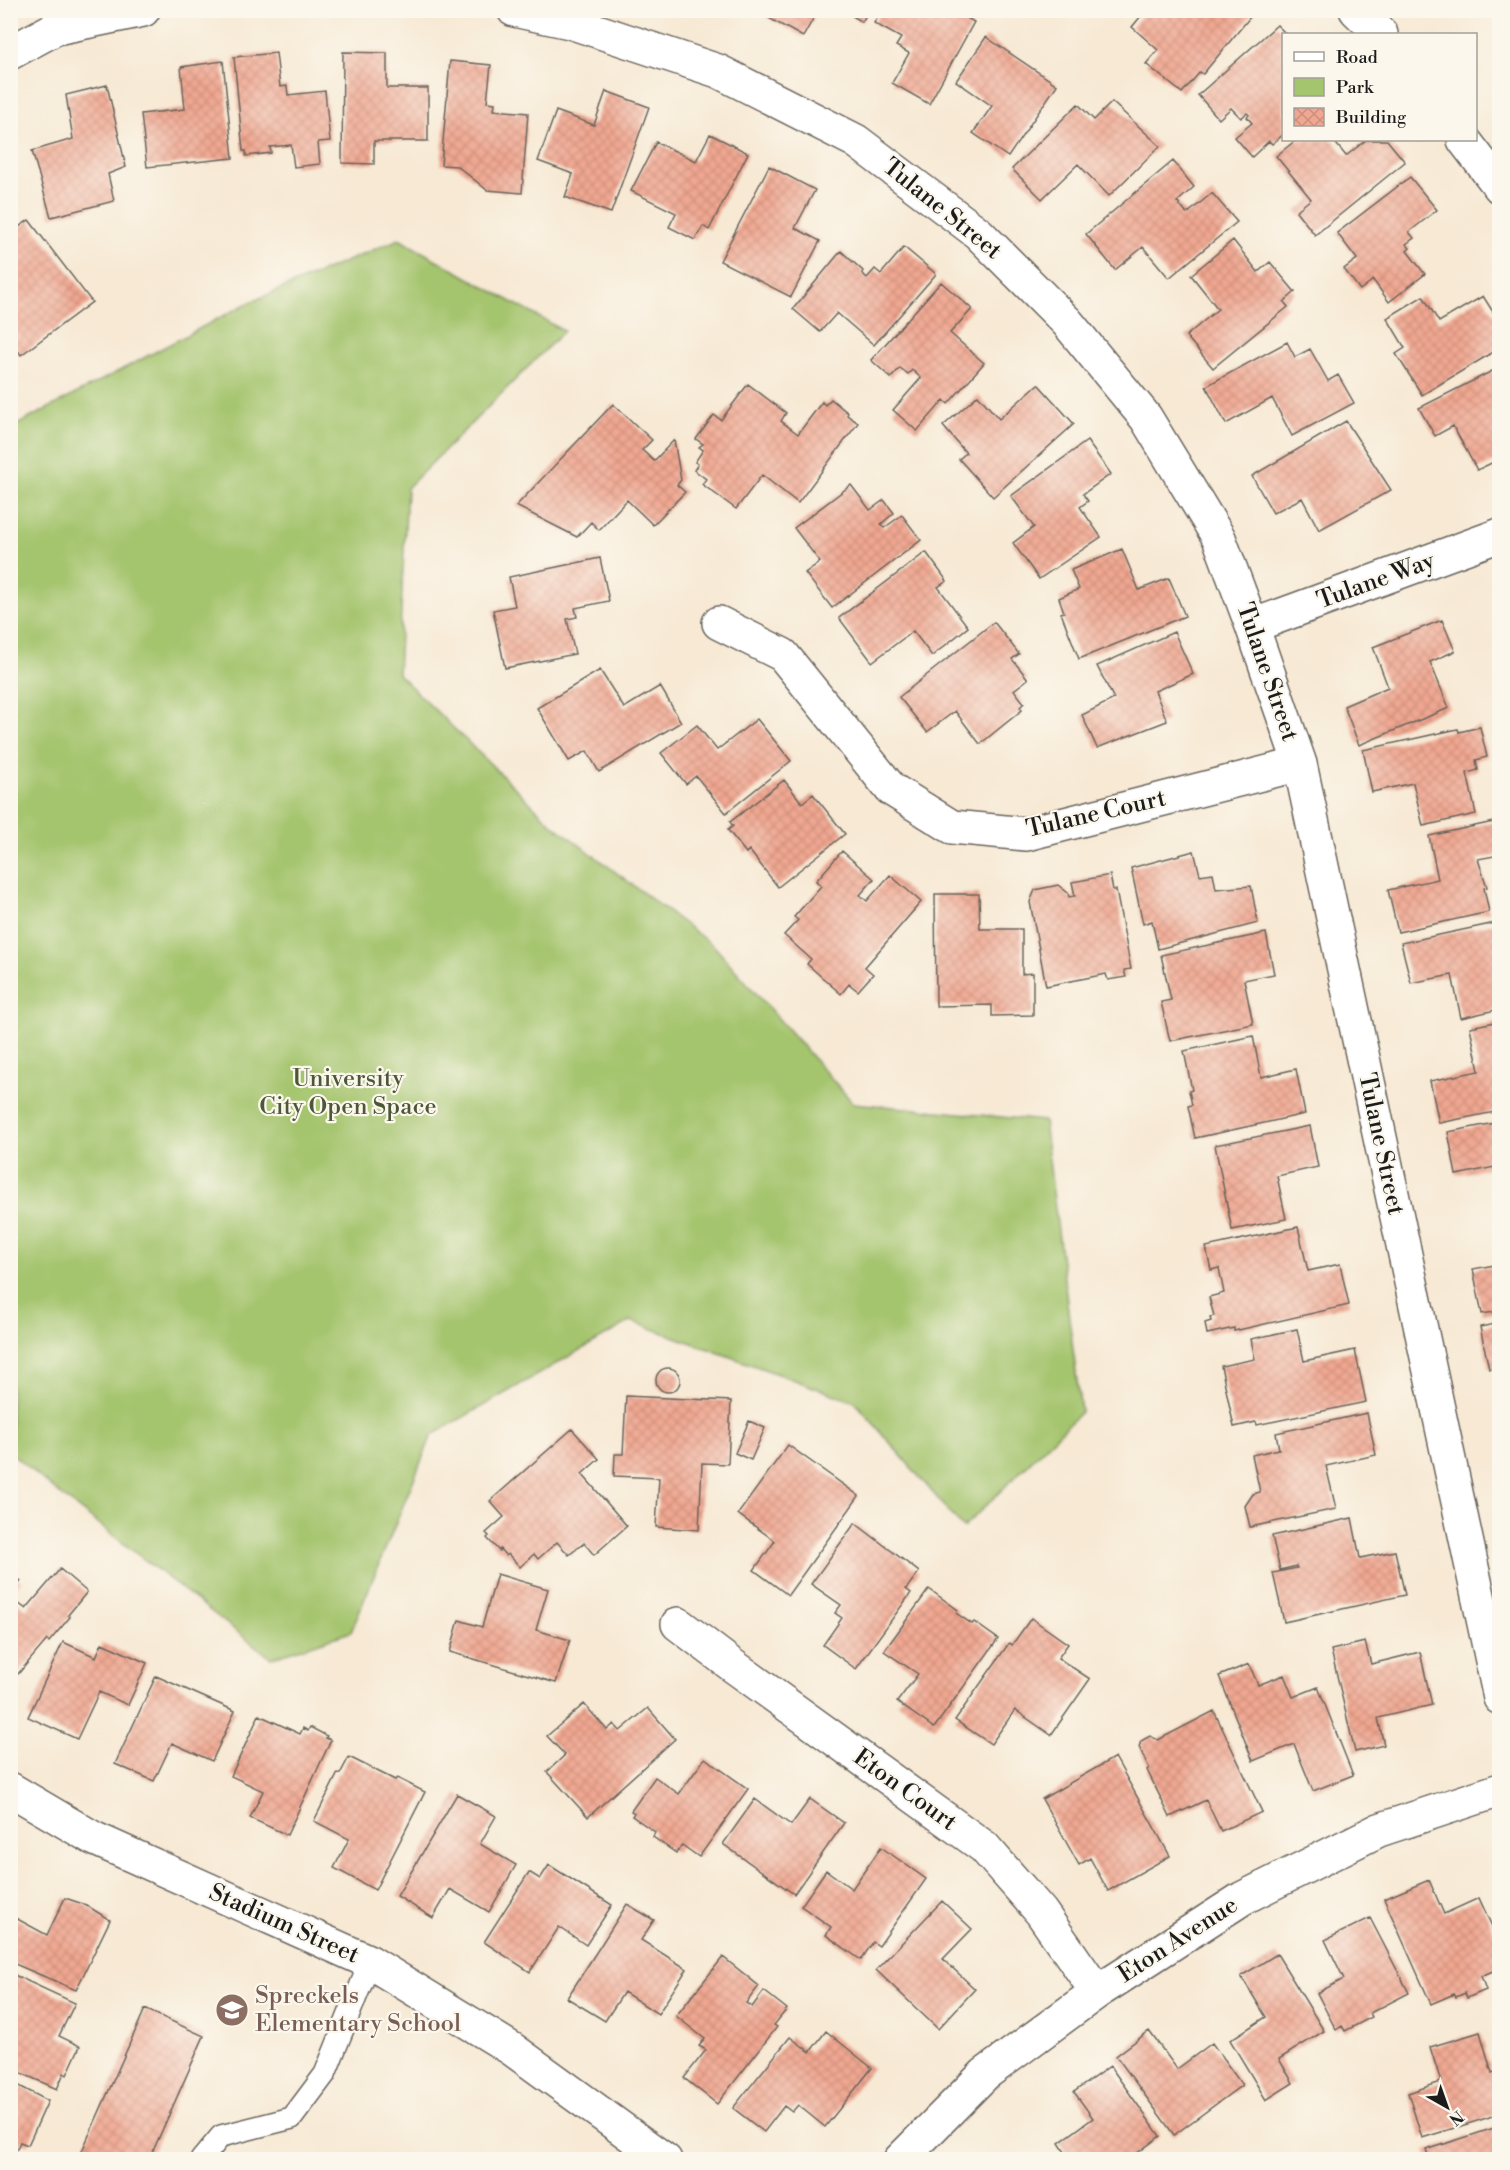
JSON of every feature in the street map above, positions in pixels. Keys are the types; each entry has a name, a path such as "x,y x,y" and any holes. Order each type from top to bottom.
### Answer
{"street":[{"path":"10,53 53,19 143,10"},
{"name":"Tulane Street","path":"514,10 570,22 718,71 856,141 978,233 1067,322 1146,418 1219,538 1300,764 1500,1698"},
{"path":"1356,10 1380,33"},
{"path":"1465,141 1500,187"},
{"name":"Tulane Way","path":"1252,626 1500,536"},
{"name":"Tulane Court","path":"719,623 783,655 891,789 952,826 1026,834 1300,764"},
{"name":"Eton Court","path":"678,1624 984,1847 1041,1912 1097,1992"},
{"name":"Stadium Street","path":"10,1789 93,1838 370,1962 512,2049 665,2160"},
{"name":"Eton Avenue","path":"900,2160 985,2074 1097,1992 1243,1898 1379,1830 1500,1790"}],"lane":[{"path":"201,2160 221,2136 292,2118 326,2074 370,1962"}],"green space":[{"name":"University City Open Space","path":"399,239 564,331 407,488 398,674 552,824 715,947 853,1103 1044,1121 1081,1412 963,1528 855,1402 631,1321 432,1435 351,1632 271,1658 61,1495 11,1453 11,428 246,304"}],"building":[{"path":"768,10 818,10 803,37 765,16"},
{"path":"843,10 869,10 862,22"},
{"path":"881,10 953,10 974,22 929,104 892,83 909,53 896,46 901,38 874,23"},
{"path":"1146,10 1179,10 1184,14 1187,10 1256,10 1203,74 1200,72 1182,93 1146,64 1158,50 1132,27"},
{"path":"1277,25 1285,33 1282,33 1282,136 1272,144 1269,141 1252,157 1235,137 1252,123 1247,117 1249,115 1247,113 1241,118 1231,108 1219,119 1198,95"},
{"path":"986,37 1057,85 1008,157 973,133 992,106 956,81"},
{"path":"343,52 387,53 387,88 428,88 428,141 374,141 374,164 342,163"},
{"path":"276,53 280,87 287,86 288,95 325,91 330,141 318,142 320,164 294,167 291,145 270,147 271,153 246,156 246,151 243,151 234,57"},
{"path":"223,61 233,158 147,167 141,114 185,109 181,67"},
{"path":"450,61 491,65 487,102 495,103 494,110 528,113 522,193 487,190 457,166 441,165"},
{"path":"107,85 126,167 108,174 114,201 51,217 32,151 73,139 66,95"},
{"path":"606,91 649,107 611,213 565,197 573,174 538,161 556,111 594,125"},
{"path":"1112,102 1160,146 1109,196 1078,164 1042,199 1012,169 1078,104 1094,120"},
{"path":"710,134 748,153 709,230 703,226 695,240 669,227 676,213 631,191 656,142 696,161"},
{"path":"1295,141 1334,141 1346,156 1365,141 1388,141 1405,162 1315,235 1296,211 1311,199 1276,156"},
{"path":"1173,161 1194,187 1177,202 1187,214 1212,193 1237,222 1169,278 1143,247 1115,270 1086,234"},
{"path":"769,166 815,190 795,228 820,241 791,297 720,261"},
{"path":"1410,177 1437,210 1409,232 1414,238 1406,244 1410,248 1407,251 1425,274 1389,302 1373,280 1360,290 1344,269 1357,259 1337,233"},
{"path":"29,220 92,302 21,355 10,340 10,233"},
{"path":"1233,240 1258,272 1270,262 1295,292 1284,302 1288,307 1213,368 1186,336 1218,309 1191,275"},
{"path":"904,247 936,274 874,345 837,313 820,332 793,309 841,251 863,271 862,273 867,278 875,269 881,274"},
{"path":"941,282 972,309 950,333 984,363 948,404 944,400 917,431 893,410 921,378 912,370 908,374 900,368 891,378 871,360"},
{"path":"1423,296 1439,322 1483,296 1500,323 1500,348 1422,395 1396,354 1405,348 1387,318"},
{"path":"1287,342 1295,357 1310,349 1328,381 1338,375 1354,403 1292,436 1272,398 1226,424 1206,386"},
{"path":"1500,367 1500,459 1477,470 1453,426 1435,436 1419,408"},
{"path":"748,384 786,413 781,421 798,434 822,402 825,405 831,399 858,423 798,503 762,475 736,509 702,484 706,479 694,470 698,464 695,462 703,450 699,447 703,444 696,439 714,415 721,420"},
{"path":"1038,384 1074,424 993,497 959,459 966,453 943,426 978,395 999,419"},
{"path":"613,404 652,440 642,450 654,461 674,440 681,480 677,485 685,492 653,525 627,500 599,530 591,522 577,537 516,506"},
{"path":"1346,421 1391,490 1319,530 1302,498 1273,513 1252,476"},
{"path":"1087,441 1111,474 1083,494 1088,501 1080,507 1101,537 1039,579 1013,543 1034,527 1011,496"},
{"path":"851,485 870,510 884,500 894,513 881,524 884,528 902,515 921,540 832,608 805,573 820,562 794,528"},
{"path":"1122,549 1139,590 1169,578 1185,616 1079,659 1061,613 1064,612 1059,598 1079,589 1071,570"},
{"path":"926,552 947,581 938,587 968,627 932,656 913,631 872,662 839,618"},
{"path":"600,558 609,601 575,608 577,617 567,619 575,654 505,668 493,610 515,606 509,577"},
{"path":"1442,620 1455,651 1430,662 1449,708 1359,745 1344,706 1388,687 1373,647"},
{"path":"994,622 1019,654 1012,659 1028,679 1014,690 1024,703 1020,707 1022,710 980,744 955,711 927,732 899,697"},
{"path":"1174,632 1193,674 1155,691 1167,721 1097,748 1082,715 1114,699 1097,666"},
{"path":"600,670 624,708 660,686 681,722 599,772 587,751 569,761 537,708"},
{"path":"757,719 791,761 726,813 696,776 686,784 661,753 697,725 717,750"},
{"path":"1480,727 1487,757 1476,760 1478,770 1467,773 1476,814 1423,826 1413,783 1372,792 1363,750 1458,729 1459,732"},
{"path":"784,780 802,803 813,794 845,834 778,887 749,850 746,853 728,830 733,826 730,822"},
{"path":"1498,821 1500,855 1478,859 1487,887 1484,888 1489,912 1398,932 1388,890 1438,879 1429,836"},
{"path":"842,851 874,879 860,895 867,901 890,875 921,902 865,967 873,974 858,991 849,984 841,994 807,964 811,959 784,935 798,920 794,917 821,886 816,881"},
{"path":"1194,851 1200,875 1213,873 1216,889 1251,886 1258,923 1158,949 1152,921 1143,924 1131,868"},
{"path":"1110,875 1113,890 1116,890 1131,969 1124,970 1126,977 1108,980 1106,974 1046,986 1030,902 1035,890 1058,885 1068,893 1069,897 1075,896 1072,882"},
{"path":"935,894 979,894 980,929 1022,929 1022,974 1033,973 1033,1015 992,1016 992,1005 936,1006"},
{"path":"1500,922 1500,1009 1461,1018 1452,975 1411,983 1401,943"},
{"path":"1266,933 1274,974 1244,980 1253,1024 1170,1041 1161,1002 1171,1000 1161,955"},
{"path":"1500,1021 1500,1111 1439,1123 1430,1081 1479,1071 1470,1027"},
{"path":"1253,1036 1261,1077 1296,1069 1305,1114 1195,1138 1188,1106 1192,1105 1189,1091 1192,1090 1184,1051"},
{"path":"1500,1122 1500,1166 1456,1175 1448,1132"},
{"path":"1310,1126 1318,1167 1277,1176 1286,1219 1232,1230 1215,1145"},
{"path":"1298,1227 1308,1271 1340,1264 1349,1305 1234,1331 1234,1328 1207,1334 1205,1323 1211,1321 1210,1317 1214,1316 1209,1297 1224,1293 1219,1268 1211,1270 1206,1247"},
{"path":"1500,1264 1500,1311 1482,1314 1473,1269"},
{"path":"1500,1323 1500,1366 1489,1369 1480,1327"},
{"path":"1297,1329 1304,1361 1355,1350 1366,1402 1257,1425 1256,1422 1234,1427 1221,1366 1255,1359 1251,1339"},
{"path":"668,1368 676,1372 680,1380 676,1388 668,1392 660,1388 656,1380 660,1372"},
{"path":"626,1396 731,1401 728,1464 702,1463 699,1530 656,1527 659,1478 614,1476 615,1454 623,1454"},
{"path":"1367,1413 1376,1455 1326,1466 1336,1509 1250,1527 1245,1506 1253,1494 1260,1492 1252,1455 1279,1449 1276,1433"},
{"path":"749,1421 765,1428 751,1460 735,1453"},
{"path":"572,1429 599,1459 582,1474 627,1526 594,1555 584,1543 569,1555 557,1542 538,1559 534,1554 520,1567 508,1554 506,1556 500,1549 499,1551 487,1538 489,1536 486,1533 504,1517 490,1501"},
{"path":"788,1445 859,1496 788,1595 754,1570 775,1541 738,1514"},
{"path":"1352,1518 1360,1558 1395,1551 1405,1595 1284,1622 1273,1573 1297,1568 1296,1566 1280,1570 1272,1536"},
{"path":"855,1523 919,1572 906,1589 911,1593 856,1669 823,1645 842,1618 835,1613 841,1605 811,1584"},
{"path":"60,1569 87,1592 49,1642 47,1640 18,1674 10,1668 10,1597 26,1609"},
{"path":"10,1573 21,1581 10,1594"},
{"path":"497,1574 548,1589 536,1630 570,1640 556,1683 450,1652 459,1620 482,1627"},
{"path":"929,1589 958,1610 956,1613 972,1624 974,1622 998,1639 934,1728 897,1702 918,1674 884,1651"},
{"path":"1031,1618 1068,1644 1058,1658 1090,1679 1051,1735 1015,1710 991,1744 955,1720 1009,1643 1012,1645"},
{"path":"63,1642 96,1657 102,1643 147,1663 128,1705 99,1692 77,1739 28,1717"},
{"path":"1365,1642 1371,1664 1420,1652 1432,1705 1378,1718 1384,1745 1355,1752 1331,1650"},
{"path":"1249,1664 1258,1685 1284,1675 1293,1697 1318,1687 1353,1775 1313,1791 1294,1744 1253,1761 1219,1676"},
{"path":"156,1676 235,1711 212,1761 172,1743 154,1781 115,1764"},
{"path":"584,1704 607,1730 614,1724 620,1731 648,1708 675,1739 588,1817 547,1772 565,1755 547,1736"},
{"path":"1214,1711 1262,1812 1221,1831 1206,1800 1170,1817 1147,1770 1149,1768 1139,1747 1141,1741 1150,1736 1158,1740"},
{"path":"259,1715 300,1734 303,1728 308,1731 310,1727 331,1740 287,1835 250,1818 263,1791 231,1776"},
{"path":"349,1757 425,1792 375,1890 334,1868 349,1839 314,1821 338,1773 340,1774"},
{"path":"1115,1757 1170,1856 1108,1891 1090,1858 1079,1865 1042,1799"},
{"path":"705,1758 748,1789 699,1857 682,1845 676,1853 653,1837 655,1832 632,1816 634,1813 631,1811 655,1777 679,1794"},
{"path":"457,1794 496,1816 480,1844 516,1865 489,1912 450,1889 433,1918 397,1896"},
{"path":"755,1799 791,1825 810,1799 844,1823 794,1894 723,1844"},
{"path":"881,1847 926,1879 879,1946 873,1942 861,1960 826,1935 831,1927 801,1906 826,1870 852,1889"},
{"path":"549,1865 612,1905 586,1945 559,1927 530,1972 484,1942 529,1872 540,1879"},
{"path":"1429,1880 1444,1914 1479,1898 1500,1944 1500,1951 1494,1953 1500,1968 1481,1976 1486,1990 1467,1998 1465,1993 1456,1997 1454,1994 1431,2004 1384,1899"},
{"path":"65,1898 86,1905 110,1920 76,1990 10,1962 10,1915 47,1935"},
{"path":"942,1901 972,1929 943,1959 975,1989 938,2029 876,1970"},
{"path":"627,1904 654,1920 641,1940 687,1969 658,2014 624,1992 605,2021 567,1998"},
{"path":"1370,1918 1409,1993 1370,2013 1372,2017 1345,2031 1342,2026 1336,2030 1317,1993 1344,1979 1325,1940"},
{"path":"1277,1954 1324,2031 1279,2059 1293,2083 1266,2100 1230,2040 1266,2017 1241,1976"},
{"path":"723,1957 759,1986 746,2003 752,2007 764,1991 787,2009 774,2025 777,2027 717,2104 684,2078 706,2050 699,2046 705,2039 676,2016"},
{"path":"10,1973 75,2003 59,2036 80,2046 67,2075 64,2073 57,2089 10,2068"},
{"path":"145,2009 204,2036 149,2160 78,2160"},
{"path":"826,2031 872,2068 825,2127 798,2105 792,2112 784,2106 764,2132 733,2108 790,2037 810,2052"},
{"path":"1149,2031 1177,2069 1212,2043 1242,2085 1174,2135 1116,2056"},
{"path":"1480,2032 1492,2073 1500,2070 1500,2114 1422,2138 1408,2093 1441,2082 1430,2047"},
{"path":"1110,2066 1160,2136 1128,2160 1070,2160 1059,2143 1093,2118 1074,2092"},
{"path":"10,2081 48,2101 28,2145 20,2142 12,2160"},
{"path":"1500,2126 1500,2160 1429,2160 1426,2150"}],"place":[{"name":"Spreckels Elementary School","path":"232,2010"}]}
